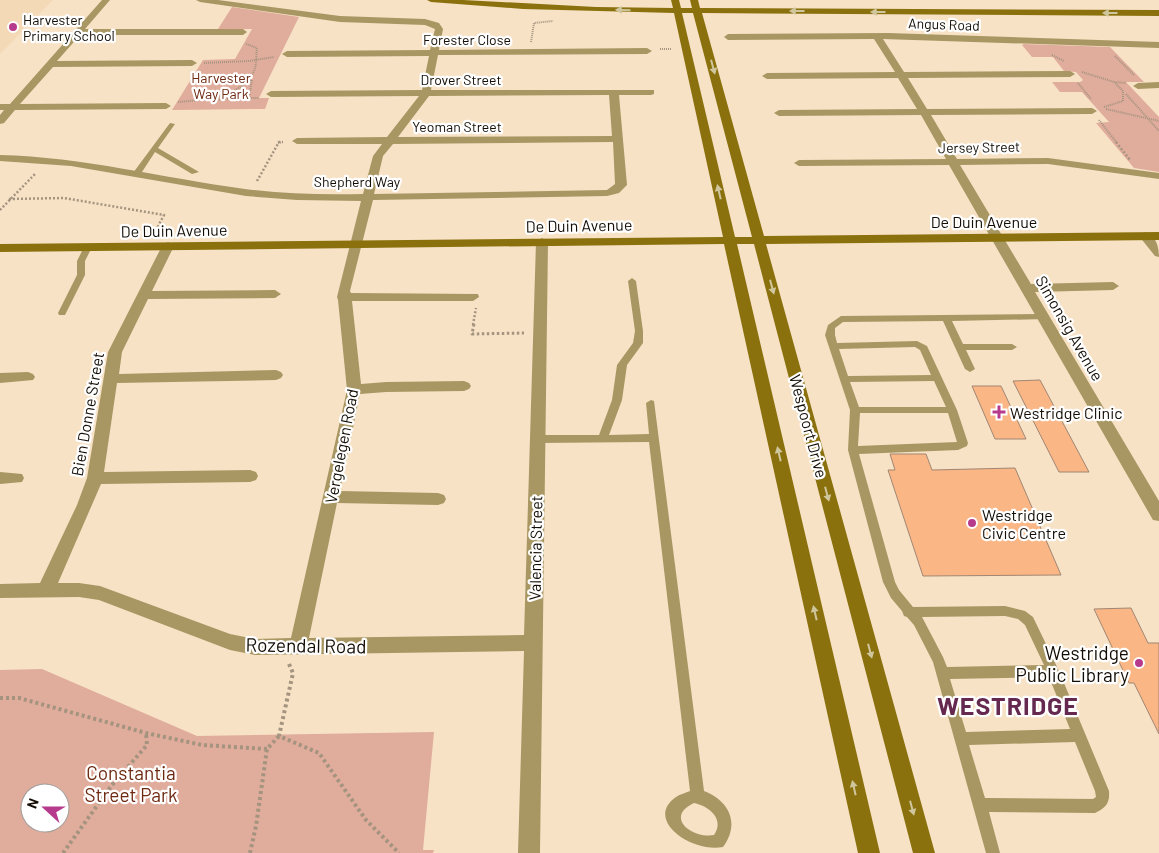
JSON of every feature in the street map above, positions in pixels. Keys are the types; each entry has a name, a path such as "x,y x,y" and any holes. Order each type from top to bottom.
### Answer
{"main road":[{"path":"431,0 561,9 676,4"},
{"path":"564,0 676,4 1159,4"},
{"name":"Wespoort Drive","path":"676,4 869,853"},
{"path":"696,4 1159,13"},
{"name":"Wespoort Drive","path":"696,4 924,853"},
{"name":"De Duin Avenue","path":"1,250 168,246 1159,236"}],"street":[{"path":"0,120 106,0"},
{"path":"200,0 349,20 431,23 440,29 426,93"},
{"path":"77,32 243,32"},
{"name":"Angus Road","path":"728,37 877,36 1159,45"},
{"name":"Simonsig Avenue","path":"877,36 924,112 1159,515"},
{"name":"Forester Close","path":"287,54 647,51"},
{"path":"50,64 192,63"},
{"path":"767,76 1070,74"},
{"path":"1142,86 1159,86"},
{"name":"Shepherd Way","path":"0,158 50,159 282,196 606,193 615,191 621,185 614,92"},
{"name":"Drover Street","path":"271,94 651,92"},
{"name":"Vergelegen Road","path":"298,647 354,390 343,297 378,156 426,93"},
{"path":"0,107 166,106"},
{"path":"779,113 1095,110"},
{"name":"Yeoman Street","path":"297,142 618,139"},
{"name":"Jersey Street","path":"799,163 1048,161 1159,176"},
{"path":"1145,236 1159,253"},
{"name":"Valencia Street","path":"529,853 542,242"},
{"name":"Bien Donne Street","path":"46,590 85,506 95,478 115,352 168,246"},
{"path":"1026,288 1113,286"},
{"path":"144,295 275,294"},
{"path":"343,297 473,297"},
{"path":"110,379 276,375"},
{"path":"0,378 28,378"},
{"path":"354,390 464,386"},
{"path":"95,478 250,476"},
{"path":"331,497 438,498"},
{"name":"Rozendal Road","path":"0,591 79,590 100,593 244,645 298,647 532,643"}],"lane":[{"path":"137,173 172,124"},
{"path":"155,148 195,172"},
{"path":"62,313 81,275 81,261 88,247"},
{"path":"603,438 617,400 622,365 638,343 639,331 632,281"},
{"path":"993,853 942,673 931,645 918,621 908,612 889,582 853,450 855,410 830,335 831,327 840,319 1043,317"},
{"path":"946,318 970,369"},
{"path":"834,346 920,345 924,348 952,410 963,443 958,446 853,450"},
{"path":"959,347 1012,347"},
{"path":"845,379 938,378"},
{"path":"651,403 698,797"},
{"path":"855,410 952,410"},
{"path":"537,438 654,438"},
{"path":"908,612 1005,611 1021,615 1029,621 1080,735 1102,791 1103,800 1095,806 980,805"},
{"path":"942,673 1053,671"},
{"path":"960,739 1080,735"}],"path":[{"path":"530,52 534,23 554,21 554,16"},
{"path":"203,100 231,92 243,85 254,71 257,48 249,44 242,44 243,32"},
{"path":"1026,41 1067,62"},
{"path":"1106,44 1108,49 1142,86"},
{"path":"192,63 256,59 287,54"},
{"path":"1138,174 1136,168 1070,74 1081,72 1114,82 1142,86"},
{"path":"1114,82 1159,131"},
{"path":"1095,110 1123,101 1123,91"},
{"path":"166,106 169,103 249,98"},
{"path":"1095,110 1145,117 1159,121"},
{"path":"250,192 279,142 297,142"},
{"path":"0,210 50,159"},
{"path":"9,199 64,198 164,216 153,236"},
{"path":"473,297 478,297 472,334 540,333"},
{"path":"250,853 256,826 267,749 279,736 294,673 288,661 298,647"},
{"path":"0,698 19,698 146,733 202,745 267,749"},
{"path":"63,853 112,785 147,745 146,733"},
{"path":"279,736 318,753 366,820 399,853"}],"shaded area":[{"name":"Harvester Primary School","path":"0,0 53,0 0,54"}],"green space":[{"name":"Harvester Way Park","path":"232,7 299,17 259,98 269,98 265,109 172,110 203,60 235,59 252,29 218,29"},
{"path":"1022,45 1110,47 1144,82 1126,82 1159,117 1159,172 1134,168 1096,123 1109,122 1082,92 1060,92 1052,82 1080,82 1083,80 1076,72 1064,71 1053,57 1032,57"},
{"name":"Constantia Street Park","path":"42,669 197,736 434,732 423,850 434,850 433,853 0,853 0,670"}],"building":[{"path":"1040,380 1089,472 1059,472 1013,381"},
{"name":"Westridge Clinic","path":"972,386 1001,386 1026,439 995,439"},
{"name":"Westridge Civic Centre","path":"890,454 926,454 932,470 1015,468 1061,575 923,576 888,470 895,470"},
{"name":"Westridge Public Library","path":"1131,608 1148,643 1159,643 1159,734 1134,683 1129,683 1094,609"}],"place":[{"name":"Harvester Primary School","path":"13,27"},
{"name":"Westridge Clinic","path":"999,412"},
{"name":"Westridge Civic Centre","path":"972,523"},
{"name":"Westridge Public Library","path":"1139,663"}],"district":[{"name":"WESTRIDGE","path":"1008,705"}]}
